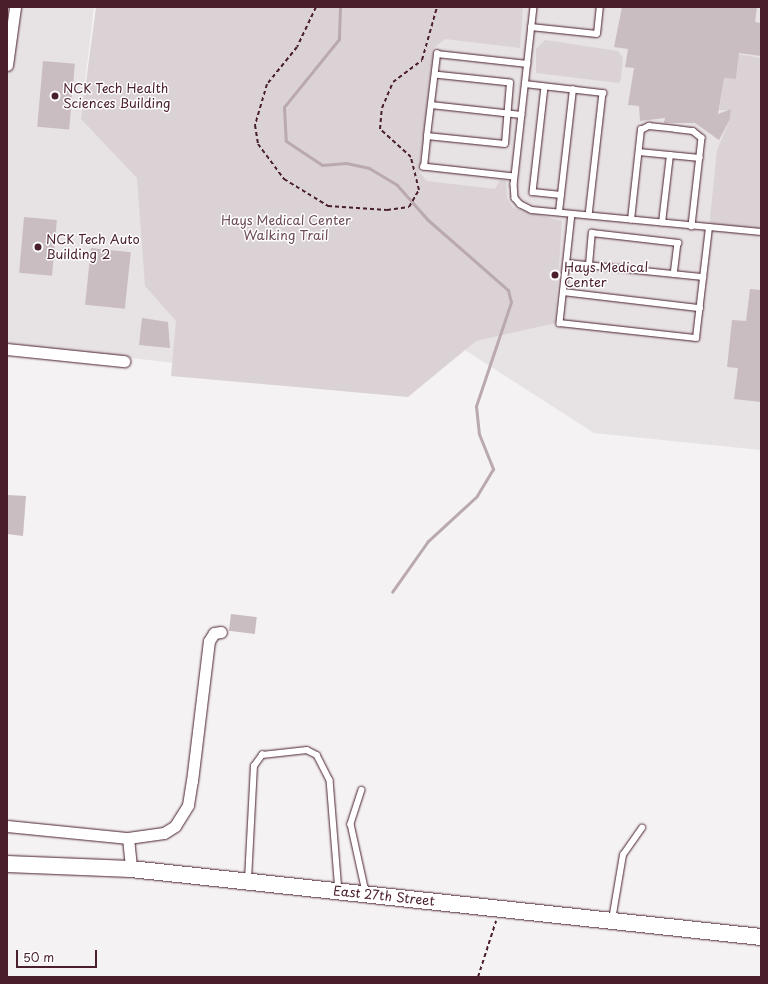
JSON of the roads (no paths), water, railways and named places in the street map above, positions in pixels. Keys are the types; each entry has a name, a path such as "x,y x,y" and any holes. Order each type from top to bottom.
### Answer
{"main road":[{"name":"East 27th Street","path":"7,864 131,869 761,937"}],"street":[{"path":"7,65 15,7"},
{"path":"7,349 124,361"},
{"path":"7,826 128,838 164,833 183,816 192,781 209,641 214,633 221,632"},
{"path":"128,838 131,869"}],"lane":[{"path":"534,7 514,177 514,194 520,204 572,214 761,232"},
{"path":"532,27 597,34 600,7"},
{"path":"514,177 424,167 427,136 437,54 527,64"},
{"path":"427,136 505,144 510,83 435,75"},
{"path":"525,84 603,93 589,215"},
{"path":"545,86 534,192 561,195"},
{"path":"559,212 573,90"},
{"path":"431,105 521,115"},
{"path":"631,220 638,152 643,128 689,130 702,138 692,226"},
{"path":"638,152 700,158"},
{"path":"662,223 670,155"},
{"path":"572,214 560,324 696,338 709,228"},
{"path":"588,265 592,233 678,243 674,274"},
{"path":"566,263 703,277"},
{"path":"563,292 700,308"},
{"path":"248,881 254,766 262,755 307,750 317,755 330,780 339,891"},
{"path":"362,790 351,824 366,894"},
{"path":"612,921 623,855 642,828"}],"waterway":[{"path":"340,7 339,39 284,107 286,141 322,165 346,163 369,168 397,185 428,220 508,290 511,302 476,406 479,434 493,469 477,496 428,541 392,592"}],"place":[{"name":"NCK Tech Health Sciences Building","path":"55,96"},
{"name":"NCK Tech Auto Building 2","path":"38,247"},
{"name":"Hays Medical Center","path":"555,275"}],"park label":[{"name":"Hays Medical Center Walking Trail","path":"286,228"}]}
